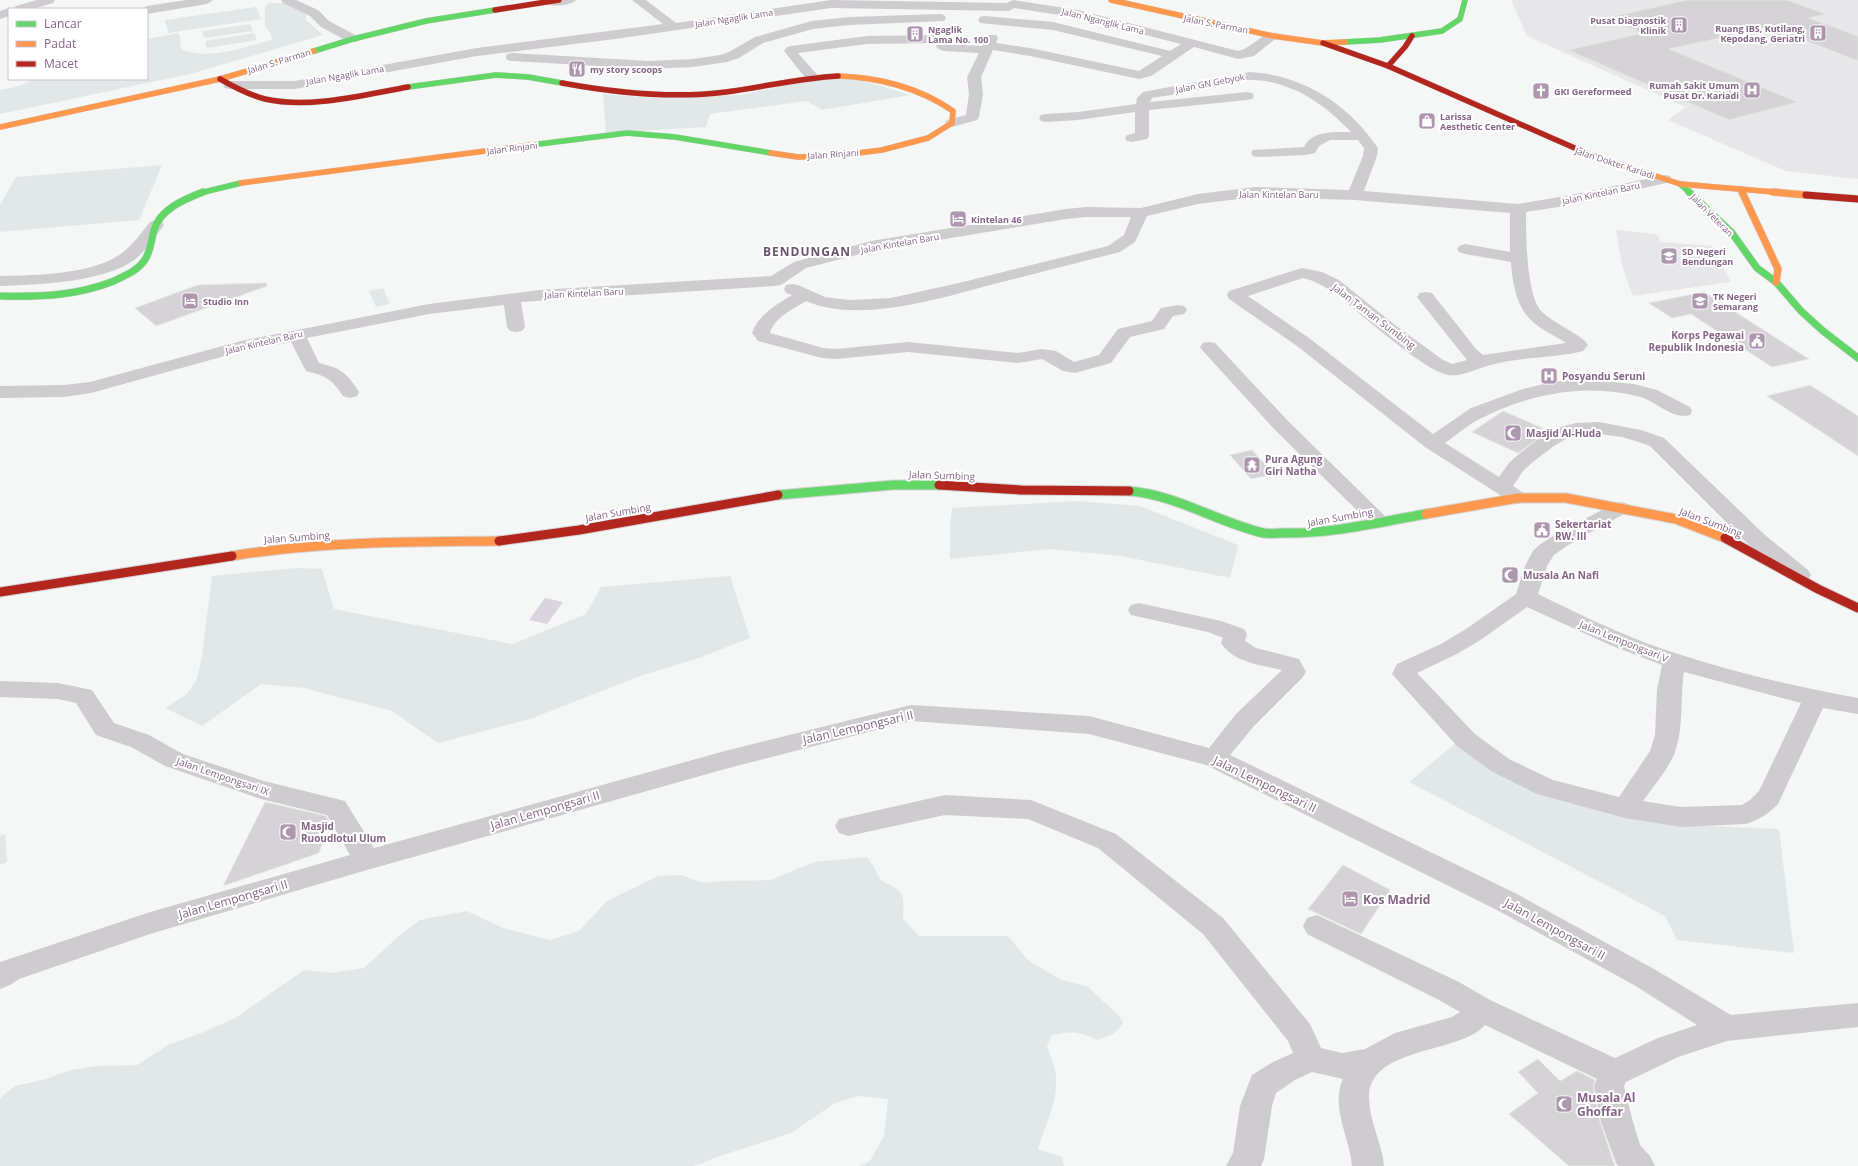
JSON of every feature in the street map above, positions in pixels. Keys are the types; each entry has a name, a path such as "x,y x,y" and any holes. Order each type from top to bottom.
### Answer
{"main road":[{"name":"Jalan S. Parman","path":"1111,0 1175,16 1273,36 1323,43"},
{"path":"1323,43 1369,41 1442,31 1460,19 1464,0"},
{"name":"Jalan S. Parman","path":"0,127 225,82 353,39 431,20 555,1"},
{"path":"1388,66 1405,47 1412,36"},
{"name":"Jalan Dokter Kariadi","path":"1323,43 1388,66 1566,146 1680,184 1858,199"},
{"path":"225,82 250,95 289,102 359,95 462,78 499,75 518,76 622,93 677,95 739,90 833,76 874,80 930,96 945,104 953,111 952,123"},
{"name":"Jalan Rinjani","path":"156,225 162,213 194,195 225,185 258,180 627,134 675,137 798,157 834,156 882,150 910,144 928,138 952,123"},
{"name":"Jalan Veteran","path":"1680,184 1732,233 1757,268 1776,282 1801,311 1823,331 1858,358"},
{"path":"1741,190 1778,269 1776,282"},
{"name":"Jalan Sumbing","path":"0,592 274,548 401,542 507,540 579,530 766,496 893,485 940,485 1021,490 1112,490 1142,492 1174,500 1227,521 1264,533 1310,534 1344,530 1380,522 1518,498 1566,498 1676,519 1713,532 1741,545 1818,590 1854,603"}],"street":[{"path":"23,8 50,0 58,4 58,8"},
{"path":"148,10 207,0"},
{"path":"287,0 314,13 325,24 353,39"},
{"path":"555,1 570,0"},
{"path":"638,0 674,27"},
{"name":"Jalan Ngaglik Lama","path":"225,82 296,84 460,55 674,27 831,4 1014,4"},
{"path":"952,123 972,117 976,94 974,77 1002,20 1014,4"},
{"name":"Jalan Nganglik Lama","path":"1014,4 1078,14 1238,55 1249,52 1273,36"},
{"name":"Jalan Ngaglik Lama","path":"460,55 650,65 693,63 722,59 734,55 759,40 812,26 849,21 955,19"},
{"path":"975,19 1002,20 1053,26 1172,56"},
{"path":"812,26 832,43"},
{"path":"813,78 790,52 791,50 832,43 867,40 938,39 942,40 941,45 944,47 987,48 1030,52 1139,75 1146,73 1192,43"},
{"name":"Jalan GN Gebyok","path":"1142,107 1144,98 1148,95 1249,76 1259,76 1285,81 1316,96 1350,121 1371,148 1370,156 1355,195"},
{"path":"1046,118 1090,115 1142,107 1247,96"},
{"path":"1132,138 1142,136 1142,107"},
{"path":"1258,153 1306,152 1310,150 1313,143 1328,136 1363,136"},
{"name":"Jalan Kintelan Baru","path":"0,392 64,391 91,388 241,346 429,309 539,295 775,281 800,265 870,246 1066,214 1086,212 1141,213 1225,194 1255,192 1355,195 1518,209 1570,200 1665,179"},
{"path":"1434,381 1444,378 1450,370 1467,367 1479,361 1577,347 1579,345 1531,310 1522,286 1519,259 1518,209"},
{"path":"775,281 822,302 849,305 891,303 964,287 1114,249 1125,244 1132,237 1141,213"},
{"path":"5,288 106,268 125,259 136,249 156,225"},
{"path":"1465,249 1519,259"},
{"name":"Jalan Taman Sumbing","path":"1450,370 1437,364 1379,321 1333,284 1316,276 1302,273 1235,295 1303,342 1432,443 1518,498"},
{"path":"804,295 770,318 761,328 761,333 764,337 822,353 836,354 908,347 1018,358 1042,354 1050,355 1075,368 1105,359 1124,333 1139,328 1158,325 1167,312 1178,310"},
{"path":"1426,297 1470,353 1479,361"},
{"path":"512,299 516,326"},
{"path":"296,334 312,367 337,374 345,382 350,392"},
{"path":"1209,347 1281,425 1380,522"},
{"path":"1432,443 1478,412 1530,393 1552,388 1579,385 1627,388 1650,394 1683,411"},
{"path":"1502,487 1518,465 1562,432 1589,427 1618,430 1636,434 1657,442 1757,540 1818,590"},
{"path":"1621,508 1553,545 1542,556 1533,573 1526,597 1474,634 1449,649 1406,670 1404,674 1466,740 1500,765 1546,787 1625,808 1681,817 1746,814 1758,807 1769,797 1815,698"},
{"name":"Jalan Lempongsari V","path":"1526,597 1585,626 1674,661 1815,698 1858,706"},
{"path":"1139,610 1225,630 1236,634 1232,643 1248,654 1291,665 1294,672 1245,720 1214,758"},
{"path":"1625,808 1662,753 1667,735 1669,690 1674,661"},
{"name":"Jalan Lempongsari IX","path":"0,689 58,691 84,696 105,729 140,740 174,760 261,790 336,808 367,860"},
{"name":"Jalan Lempongsari II","path":"0,977 9,972 147,924 367,860 725,760 911,713 1089,725 1214,758 1505,902 1644,977 1727,1028"},
{"path":"848,826 945,805 1030,810 1107,841 1213,926 1299,1033 1311,1059"},
{"path":"1317,926 1449,991 1480,1009 1615,1073"},
{"path":"1242,1166 1248,1159 1256,1106 1263,1086 1284,1071 1311,1059 1342,1066 1370,1061 1406,1042 1460,1027 1470,1021 1480,1009"},
{"path":"1639,1166 1627,1153 1617,1122 1609,1086 1615,1073 1669,1047 1727,1028 1858,1015"},
{"path":"1368,1166 1366,1147 1360,1129 1354,1094 1355,1085 1370,1061"}],"shaded area":[{"name":"Rumah Sakit Umum Pusat Dr. Kariadi","path":"1511,0 1858,0 1858,179 1786,171 1668,120 1686,107 1527,36"},
{"path":"269,3 283,3 306,12 306,20 323,35 190,74 0,114 0,90 20,86 30,80 148,80 148,39 178,33 180,37 181,49 203,54 226,52 271,40 270,32 265,25 265,7"},
{"path":"256,7 261,19 168,33 165,20"},
{"path":"250,24 253,31 204,38 202,31"},
{"path":"254,33 257,40 207,48 205,41"},
{"path":"820,78 857,79 911,95 822,110 807,101 710,114 706,127 606,133 603,94 654,98 741,95"},
{"path":"162,165 139,220 0,232 0,205 16,177"},
{"name":"SD Negeri Bendungan","path":"1616,230 1656,234 1661,242 1712,246 1731,282 1633,296 1622,266"},
{"path":"383,288 390,304 376,307 369,291"},
{"path":"1077,501 1140,506 1238,545 1230,578 1121,556 1049,549 950,559 950,524 952,508"},
{"path":"297,568 322,569 334,609 513,644 586,614 601,587 730,576 750,638 696,659 640,676 530,719 438,743 392,711 304,688 261,684 202,726 165,708 187,694 197,679 202,656 212,576"},
{"path":"545,598 563,602 547,624 529,620"},
{"path":"1456,743 1555,797 1711,826 1779,829 1794,953 1677,940 1665,916 1409,782"},
{"path":"5,834 7,862 0,865 0,836"},
{"path":"867,857 880,880 899,890 903,898 903,919 919,936 1008,936 1028,960 1061,980 1087,986 1120,1017 1123,1023 1121,1027 1105,1037 1097,1040 1080,1033 1070,1032 1052,1035 1047,1046 1055,1070 1056,1090 1038,1149 1062,1157 1064,1166 859,1166 870,1161 884,1136 888,1099 858,1096 835,1103 791,1133 694,1166 0,1166 0,1098 15,1086 46,1079 70,1070 97,1066 137,1065 168,1045 204,1032 237,1017 304,970 330,973 364,968 400,935 420,920 467,911 503,928 550,940 579,931 607,901 658,876 682,875 703,883 771,880 814,862"}],"building":[{"path":"1687,0 1787,0 1826,14 1809,18 1858,36 1858,61 1770,27 1669,49 1798,102 1729,120 1568,50 1643,33 1606,18"},
{"name":"Studio Inn","path":"266,283 267,286 156,326 135,308 198,285"},
{"path":"1704,292 1809,359 1772,367 1691,314 1672,318 1649,303"},
{"path":"1810,385 1858,416 1858,456 1767,396"},
{"name":"Masjid Al-Huda","path":"1503,411 1549,431 1518,453 1472,432"},
{"name":"Pura Agung Giri Natha","path":"1252,450 1274,474 1251,479 1230,455"},
{"name":"Masjid Ruoudlotul Ulum","path":"265,802 326,816 329,822 319,853 223,886"},
{"name":"Kos Madrid","path":"1343,865 1390,890 1361,934 1308,909"},
{"name":"Musala Al Ghoffar","path":"1538,1059 1560,1081 1577,1071 1595,1080 1593,1086 1600,1122 1615,1166 1569,1166 1509,1114 1538,1093 1518,1072"}],"traffic: fast":[{"path":"1345,42 1380,40 1442,31 1460,19 1465,0"},
{"path":"314,51 353,39 426,21 495,10"},
{"path":"408,87 496,75 528,77 562,83"},
{"path":"531,145 627,133 675,137 771,153"},
{"path":"0,296 58,296 85,291 121,278 136,269 145,260 149,251 155,227 161,217 170,209 180,202 205,191 241,183"},
{"path":"1680,184 1732,233 1757,268 1776,282 1801,311 1823,331 1858,358"},
{"path":"778,495 893,485 939,485"},
{"path":"1129,491 1142,492 1174,500 1227,521 1264,533 1310,534 1426,514"}],"traffic: slow":[{"path":"1111,0 1273,36 1323,43 1345,42"},
{"path":"0,127 220,79 314,51"},
{"path":"771,153 798,157 834,156 882,150 928,138 952,123 953,111 929,97 882,81 851,76 838,76"},
{"path":"241,183 531,145"},
{"path":"1586,153 1680,184 1806,195"},
{"path":"1741,189 1778,269 1776,282"},
{"path":"1426,514 1518,498 1566,498 1676,519 1725,538"},
{"path":"232,556 274,549 401,542 499,541"}],"traffic: jam":[{"path":"495,10 559,0"},
{"path":"1388,66 1405,47 1412,36"},
{"path":"1323,43 1388,66 1586,153"},
{"path":"562,83 623,93 685,95 726,92 796,80 838,76"},
{"path":"220,79 236,88 265,99 298,102 336,99 408,87"},
{"path":"1806,195 1858,199"},
{"path":"939,485 1021,490 1129,491"},
{"path":"499,541 579,530 778,495"},
{"path":"1725,538 1818,589 1858,608"},
{"path":"0,592 232,556"}],"place":[{"name":"Pusat Diagnostik Klinik","path":"1679,25"},
{"name":"Ruang IBS, Kutilang, Kepodang, Geriatri","path":"1818,33"},
{"name":"Ngaglik Lama No. 100","path":"915,34"},
{"name":"my story scoops","path":"577,69"},
{"name":"Rumah Sakit Umum Pusat Dr. Kariadi","path":"1752,90"},
{"name":"GKI Gereformeed","path":"1541,91"},
{"name":"Larissa Aesthetic Center","path":"1427,121"},
{"name":"Kintelan 46","path":"958,219"},
{"name":"SD Negeri Bendungan","path":"1669,256"},
{"name":"Studio Inn","path":"190,301"},
{"name":"TK Negeri Semarang","path":"1700,301"},
{"name":"Korps Pegawai Republik Indonesia","path":"1757,341"},
{"name":"Posyandu Seruni","path":"1549,376"},
{"name":"Masjid Al-Huda","path":"1513,433"},
{"name":"Pura Agung Giri Natha","path":"1252,465"},
{"name":"Sekertariat RW. III","path":"1542,530"},
{"name":"Musala An Nafi","path":"1510,575"},
{"name":"Masjid Ruoudlotul Ulum","path":"288,832"},
{"name":"Kos Madrid","path":"1350,899"},
{"name":"Musala Al Ghoffar","path":"1564,1104"}],"district":[{"name":"BENDUNGAN","path":"807,251"}]}
